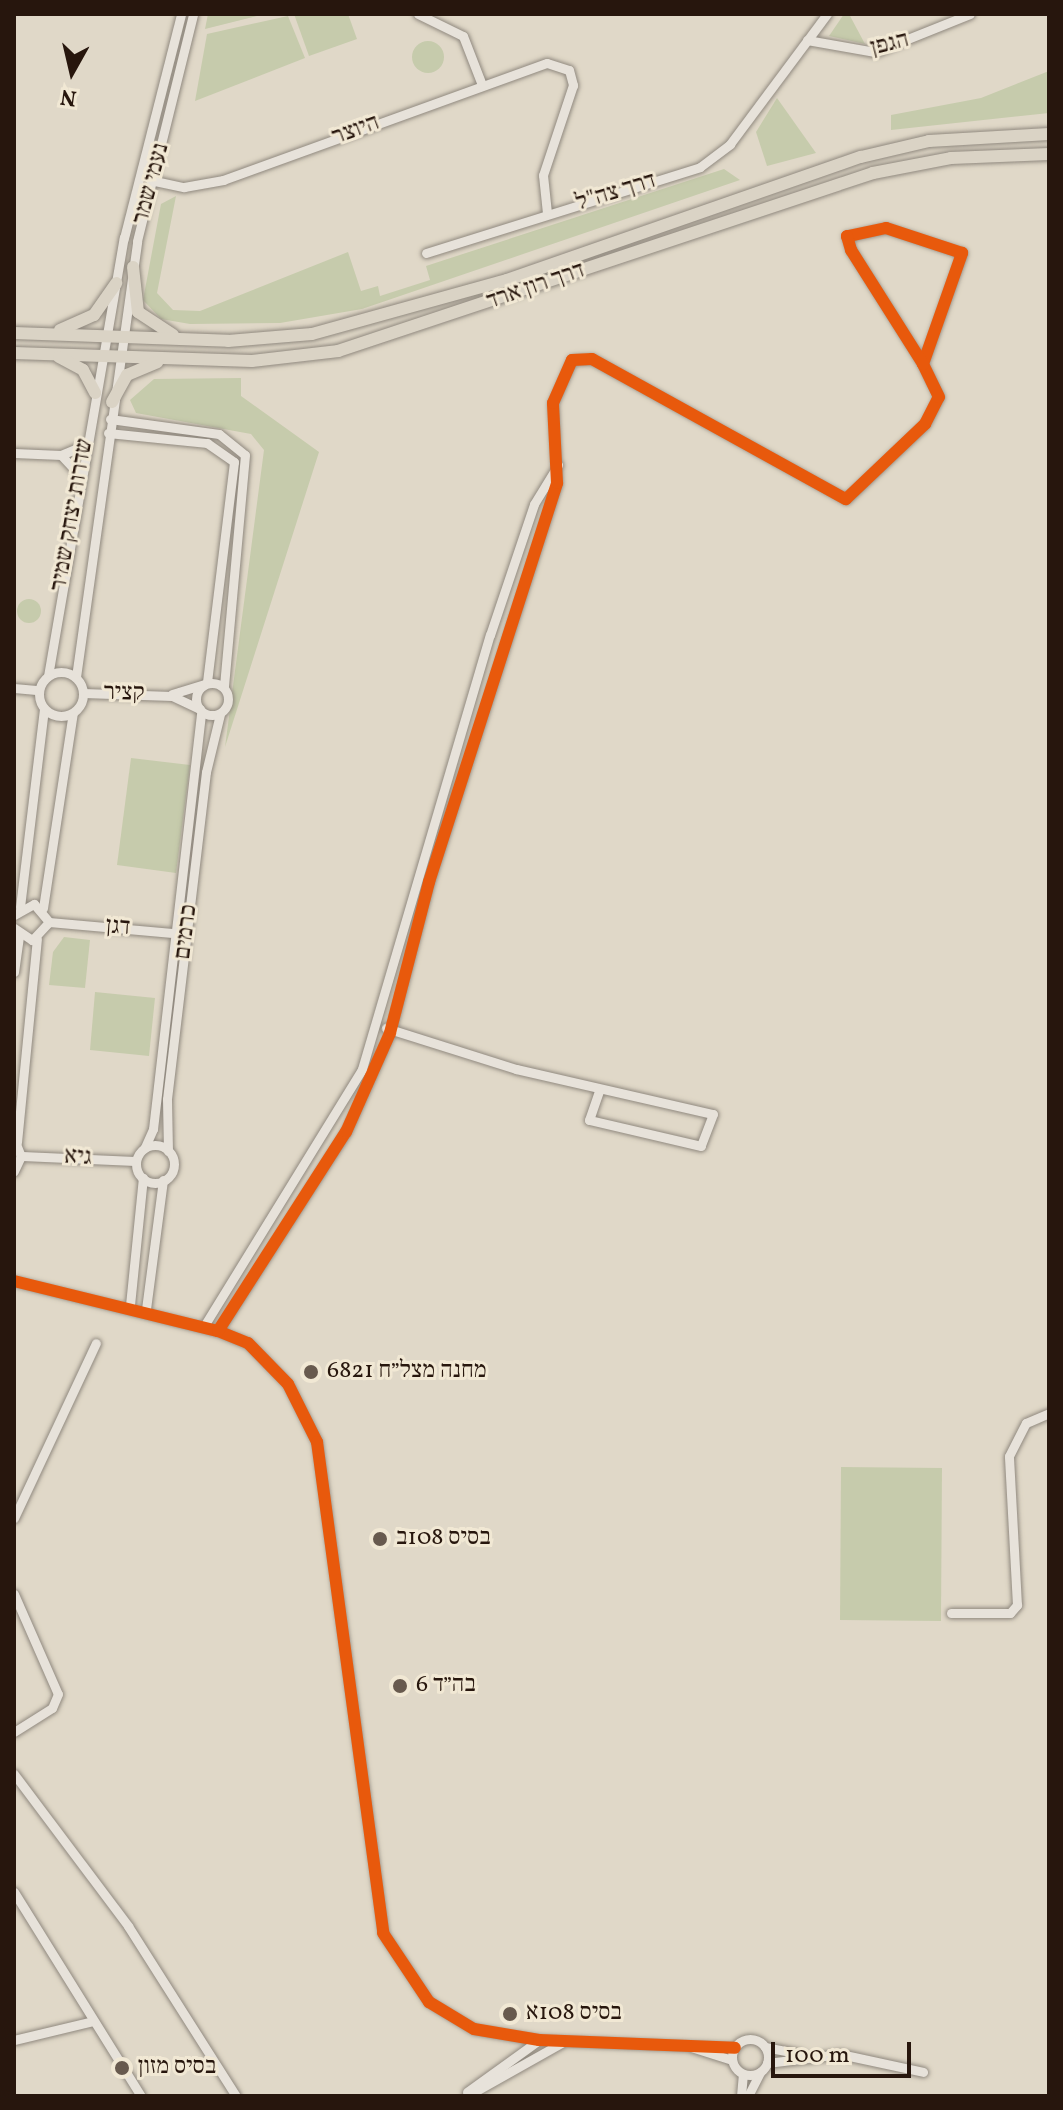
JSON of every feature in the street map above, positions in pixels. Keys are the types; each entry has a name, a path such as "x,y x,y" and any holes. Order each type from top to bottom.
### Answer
{"main road":[{"name":"דרך רון ארד","path":"14,333 271,340 355,325 861,157 929,141 1049,134"},
{"name":"דרך רון ארד","path":"14,353 252,361 338,351 873,173 951,158 1049,154"},
{"path":"133,267 138,312 184,338"},
{"path":"47,334 88,320 116,283"},
{"path":"52,354 83,370 95,393"},
{"path":"112,402 127,375 165,359"}],"street":[{"name":"נעמי שמר","path":"103,355 140,176 181,14"},
{"name":"נעמי שמר","path":"119,356 133,267 193,14"},
{"path":"418,14 463,36 482,85"},
{"name":"דרך צה\"ל","path":"426,253 700,167 730,144 827,14"},
{"name":"הגפן","path":"807,40 875,52 970,14"},
{"name":"היוצר","path":"140,176 184,187 223,180 547,63 569,70 572,93 543,175 547,214"},
{"path":"218,1331 346,1132 391,1029 558,465 553,403 559,379 572,360 592,359 846,499 932,411 939,397 923,364 872,291 847,236 886,228 962,253 923,364"},
{"name":"שדרות יצחק שמיר","path":"48,676 79,474 103,355"},
{"name":"שדרות יצחק שמיר","path":"76,677 119,356"},
{"path":"108,433 207,443 234,462 206,683 224,687 245,455 219,434 110,419"},
{"path":"14,453 61,455 85,445"},
{"path":"61,455 79,474"},
{"path":"204,1326 336,1119 379,1025 490,635 534,504 558,465"},
{"path":"15,1172 21,1156 15,1141 37,939 49,922 43,908 73,713 83,693 76,677 48,676 39,690 44,709 17,911 43,908"},
{"name":"כרמים","path":"168,1151 167,1099 201,710 206,683"},
{"name":"קציר","path":"83,693 165,695 206,683"},
{"name":"כרמים","path":"145,1147 224,687"},
{"path":"14,688 39,690"},
{"name":"קציר","path":"165,695 201,710 220,714"},
{"path":"44,709 73,713"},
{"name":"דגן","path":"49,922 182,934"},
{"path":"14,972 16,932 37,939"},
{"path":"379,1025 599,1091 713,1114 701,1146 589,1120 599,1091"},
{"path":"130,1305 143,1178 136,1161 145,1147 168,1151 173,1169 163,1180 146,1309"},
{"name":"גיא","path":"21,1156 136,1161"},
{"path":"143,1178 163,1180"},
{"path":"14,1281 130,1305 218,1331 248,1343 288,1384 317,1442 383,1933 429,2002 474,2029 539,2040 735,2048 750,2039 765,2047 804,2055"},
{"path":"14,1518 96,1343"},
{"path":"951,1613 1010,1613 1017,1605 1009,1456 1026,1423 1049,1413"},
{"path":"14,1594 58,1694 52,1708 14,1732"},
{"path":"14,1774 128,1926 236,2096"},
{"path":"14,1892 141,2096"},
{"path":"14,2040 93,2021"},
{"path":"464,2096 539,2040"},
{"path":"464,2096 481,2093 567,2041"},
{"path":"667,2043 732,2060 743,2074 741,2096"},
{"path":"765,2047 767,2063"},
{"path":"732,2060 735,2048"},
{"path":"748,2096 767,2063 804,2055 840,2054 923,2072"},
{"path":"743,2074 760,2072"}],"green space":[{"path":"208,14 265,14 205,29"},
{"path":"294,14 348,14 357,39 309,56"},
{"path":"844,14 849,14 865,44 829,36"},
{"path":"288,16 305,58 195,101 207,34"},
{"path":"428,41 439,46 444,57 439,68 428,73 417,68 412,57 417,46"},
{"path":"1049,71 1049,113 891,130 891,115 981,98"},
{"path":"777,98 816,153 767,166 756,132"},
{"path":"724,169 740,180 362,309 280,323 190,324 161,319 143,300 161,204 176,196 157,293 173,310 200,311 348,252 361,291 378,286 380,296 430,280 426,266"},
{"path":"241,378 241,396 319,452 225,747 264,450 251,434 136,413 130,400 154,379"},
{"path":"29,599 38,602 41,611 38,620 29,623 20,620 17,611 20,602"},
{"path":"131,758 190,765 176,873 117,865"},
{"path":"64,937 90,940 85,988 49,985 53,952"},
{"path":"95,992 155,998 149,1056 90,1050"},
{"path":"841,1467 942,1468 941,1621 840,1620"}],"cycle path":[{"path":"218,1331 346,1132 390,1033 429,882 557,483 553,403 572,360 592,359 846,499 925,424 939,397 923,364 962,253 886,228 847,236 851,250 923,364"},
{"path":"14,1281 218,1331 248,1343 288,1384 317,1442 383,1933 429,2002 474,2029 539,2040 735,2048"}],"place":[{"name":"מחנה מצל״ח 6821","path":"311,1372"},
{"name":"בסיס 108ב","path":"380,1539"},
{"name":"בה״ד 6","path":"400,1686"},
{"name":"בסיס 108א","path":"510,2014"},
{"name":"בסיס מזון","path":"122,2068"}]}
